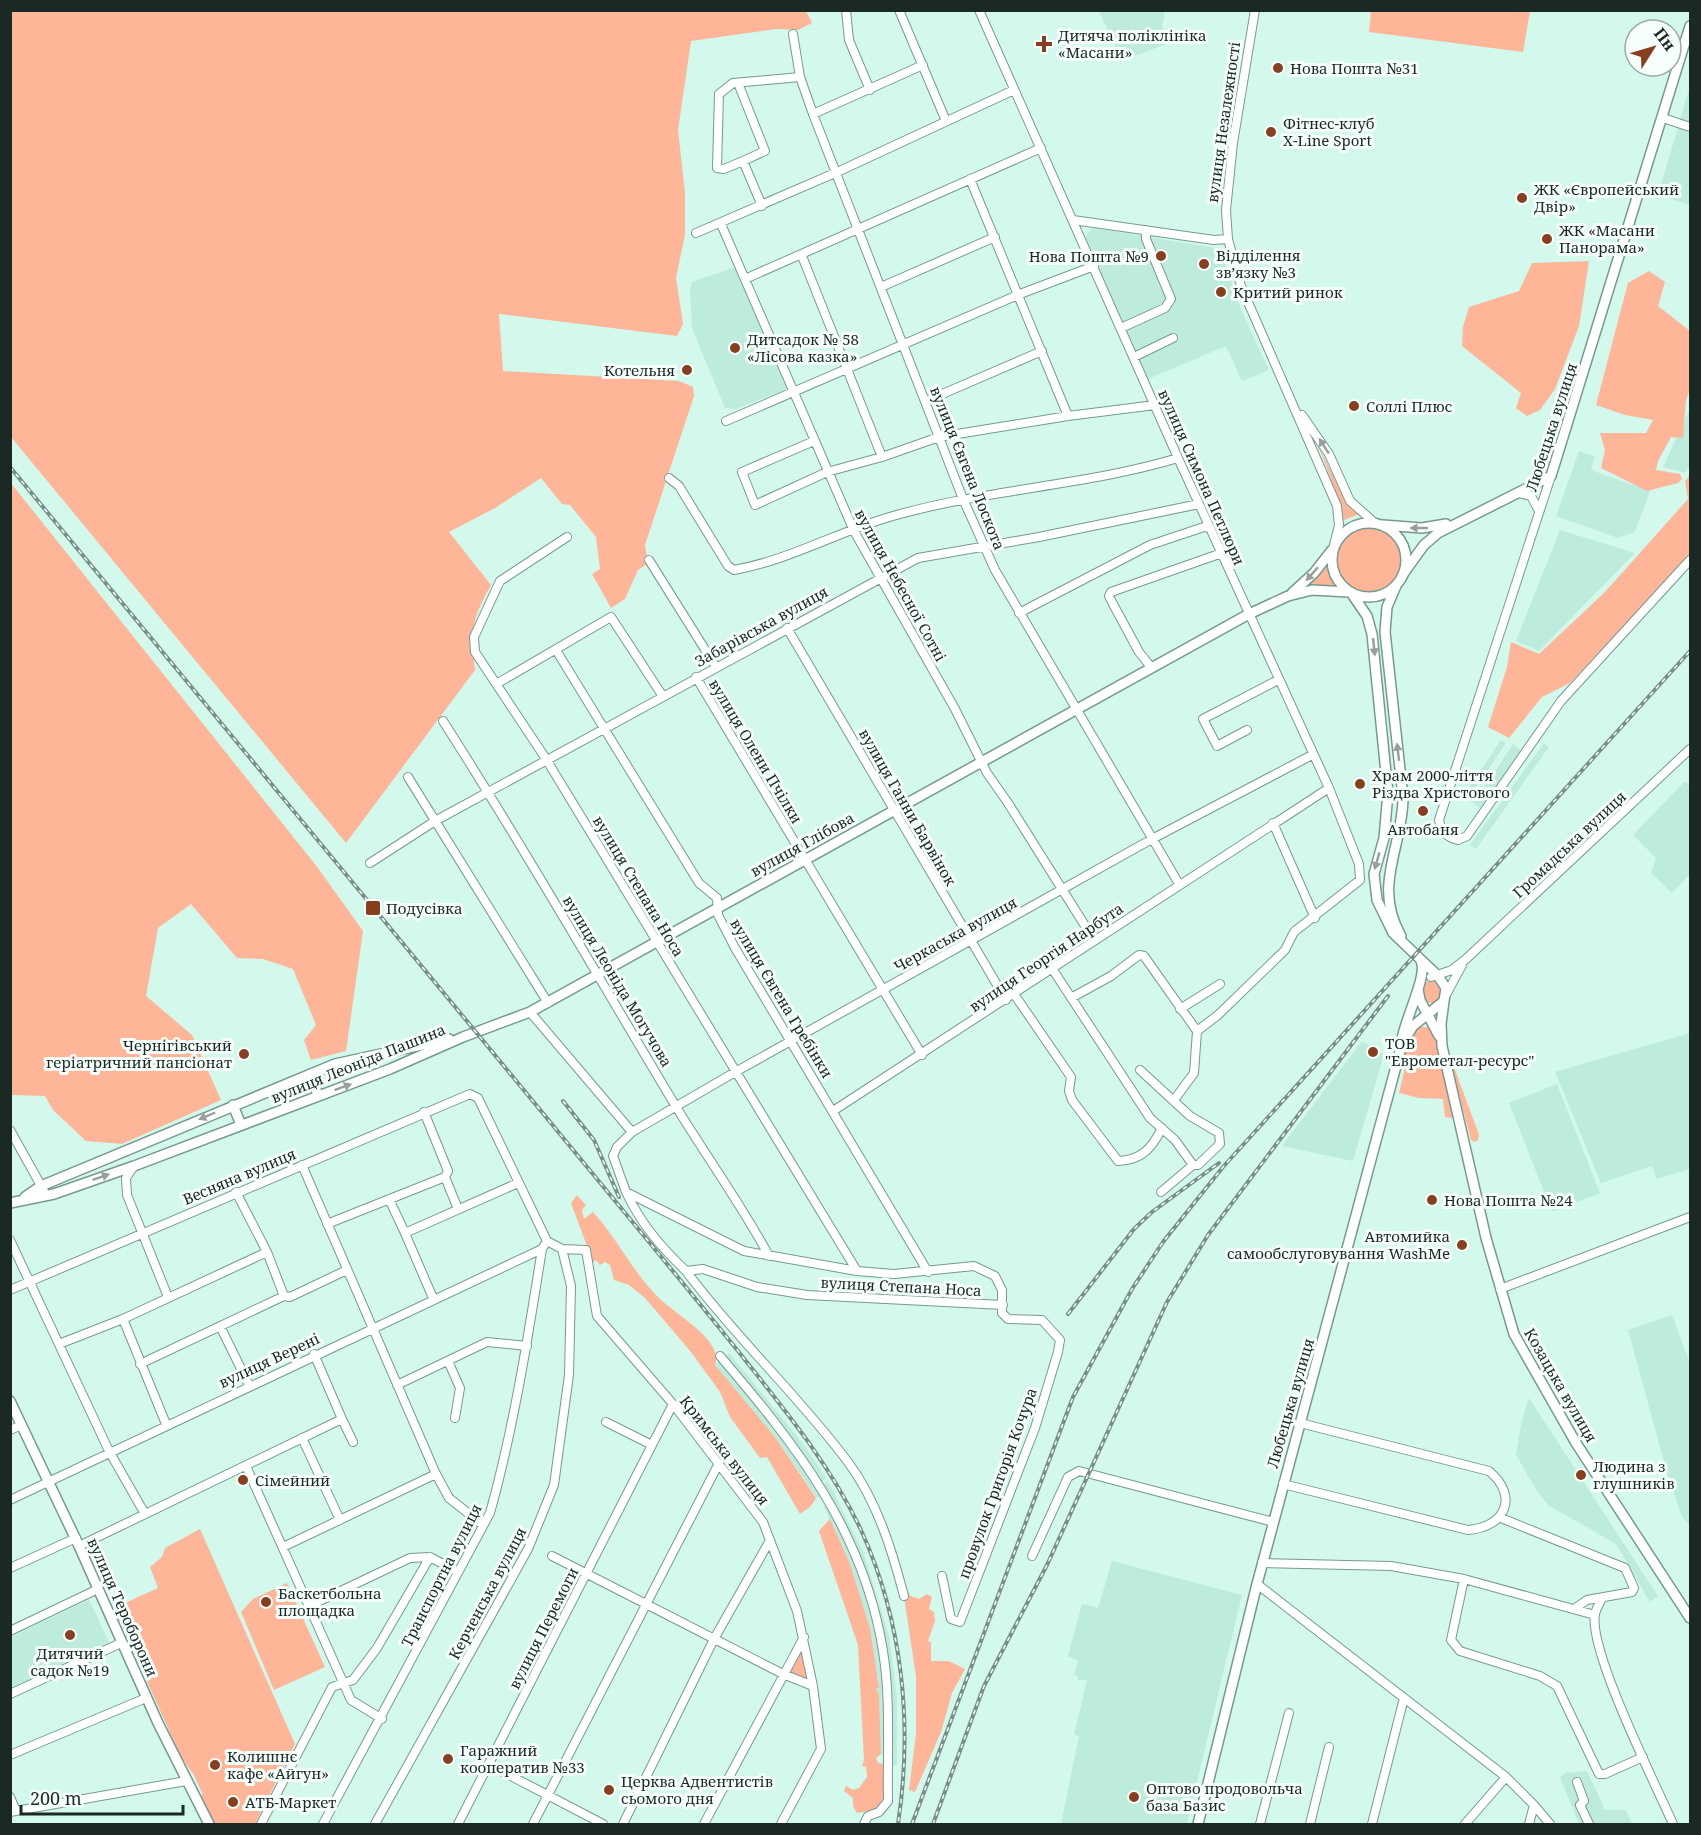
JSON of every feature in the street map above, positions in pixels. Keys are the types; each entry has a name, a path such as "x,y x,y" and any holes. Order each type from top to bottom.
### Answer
{"main road":[{"name":"Любецька вулиця","path":"1551,476 1690,26"},
{"path":"1420,1000 1431,1007 1444,1000 1439,977 1411,950 1397,927 1388,896 1388,876 1403,818 1403,797 1384,632 1387,607 1396,586 1424,545 1458,521 1551,476"},
{"path":"1334,547 1348,529 1362,523 1422,528 1458,521"},
{"name":"вулиця Незалежності","path":"1378,524 1393,532 1402,544 1406,559 1404,574"},
{"name":"вулиця Незалежності","path":"1334,547 1332,570 1339,583 1351,593 1371,627 1387,784 1387,821 1374,884 1377,900 1387,924 1411,950"},
{"name":"вулиця Глібова","path":"1288,596 1314,573 1334,547"},
{"path":"1351,593 1376,597 1396,586"},
{"name":"вулиця Глібова","path":"463,1036 530,1012 548,1003 1249,614 1288,596 1312,590 1351,593"},
{"path":"1402,1044 1409,1008 1420,985 1425,963"},
{"path":"1420,985 1439,977"},
{"path":"1420,985 1420,1000 1441,1041"},
{"name":"Любецька вулиця","path":"1198,1824 1262,1563 1402,1044 1413,1026 1444,1000"},
{"name":"Козацька вулиця","path":"1444,1000 1441,1041 1500,1289 1514,1334 1547,1396 1690,1618"},
{"path":"1413,1026 1424,1023 1437,1030"},
{"name":"вулиця Леоніда Пашина","path":"15,1202 233,1105 310,1074 361,1057 463,1036"},
{"name":"вулиця Леоніда Пашина","path":"43,1191 134,1166 390,1069 463,1036"},
{"path":"310,1074 318,1095"},
{"path":"233,1105 241,1125"},
{"name":"вулиця Тероборони","path":"10,1401 78,1542 146,1698 209,1824"}],"street":[{"path":"846,10 849,40 870,90"},
{"path":"899,10 946,121"},
{"name":"вулиця Симона Петлюри","path":"979,10 1178,458 1329,788 1359,864 1360,880 1315,918 1294,932 1285,950 1218,1016 1197,1031"},
{"name":"вулиця Незалежності","path":"1255,10 1233,143 1226,210 1228,239 1241,286 1337,506 1339,525 1334,547"},
{"name":"вулиця Євгена Лоскота","path":"793,34 800,77 813,114 963,499 1019,613 1179,884"},
{"path":"813,114 923,65"},
{"path":"738,83 765,151 724,169 717,168 719,94 733,83 800,77"},
{"path":"696,233 762,206 1014,90"},
{"path":"1663,118 1690,127"},
{"path":"745,279 802,256 1041,148"},
{"path":"743,161 762,206"},
{"path":"970,179 1020,294 1068,416"},
{"path":"1073,220 1214,240 1228,239"},
{"name":"вулиця Небесної Сотні","path":"721,224 813,441 854,531 955,709 982,762 1094,940"},
{"path":"1121,328 1165,308 1171,299 1146,239 1146,230"},
{"path":"880,287 995,237"},
{"path":"802,256 882,457"},
{"path":"726,421 1020,294 1094,266"},
{"path":"1134,357 1173,338"},
{"path":"926,401 1042,351"},
{"path":"813,441 742,472 755,505 827,472 882,457 939,437 1068,416 1155,405"},
{"name":"вулиця Незалежності","path":"1294,406 1329,454 1350,501 1378,524"},
{"path":"669,478 679,486 728,566 734,570 780,559 891,516 963,499 1131,471 1178,458"},
{"name":"Любецька вулиця","path":"1551,476 1469,735 1441,814 1441,828 1445,834 1458,840 1467,836 1561,701 1690,560"},
{"path":"1519,493 1531,496 1539,511"},
{"name":"Забарівська вулиця","path":"370,863 435,821 546,759 879,577 918,558 985,547 1199,504"},
{"path":"1019,613 1150,545 1204,527 1210,528"},
{"name":"вулиця Степана Носа","path":"567,537 500,581 474,637 475,651 546,759 857,1271"},
{"path":"1151,667 1128,633 1109,596 1111,592 1222,553"},
{"path":"649,560 716,667"},
{"path":"498,683 611,617 662,695"},
{"name":"вулиця Ганни Барвінок","path":"787,628 1006,1000"},
{"name":"вулиця Євгена Гребінки","path":"556,650 699,883 717,898 718,915 735,948 792,1040 928,1272"},
{"name":"вулиця Олени Пчілки","path":"696,677 922,1055"},
{"path":"1247,730 1217,747 1203,719 1278,680"},
{"name":"вулиця Леоніда Могучова","path":"443,722 488,792 676,1107 750,1221 769,1256"},
{"name":"Громадська вулиця","path":"1466,959 1690,749"},
{"name":"Черкаська вулиця","path":"627,1192 613,1156 617,1147 632,1132 882,989 971,942 1152,839 1312,755"},
{"path":"408,777 548,1003"},
{"name":"вулиця Георгія Нарбута","path":"833,1111 1329,788"},
{"path":"1273,823 1315,918"},
{"path":"1071,998 1111,976 1140,956 1144,956 1197,1031 1194,1073 1174,1100"},
{"path":"1439,977 1466,959"},
{"path":"1444,1000 1466,959"},
{"path":"1053,969 1150,1118 1175,1140 1193,1165"},
{"path":"1180,1009 1220,984"},
{"path":"1014,994 1071,1077 1069,1091 1072,1100 1118,1161 1140,1156 1150,1150 1162,1128"},
{"path":"530,1012 632,1132"},
{"path":"1140,1070 1198,1122 1219,1133 1221,1140 1198,1165 1193,1165 1161,1192"},
{"name":"Весняна вулиця","path":"10,1290 141,1232 470,1094 478,1098 518,1183"},
{"path":"327,1224 445,1177 448,1171 424,1112"},
{"path":"10,1130 43,1191"},
{"path":"302,1165 436,1474 449,1498 483,1525"},
{"path":"134,1166 126,1178 127,1195 168,1298"},
{"path":"445,1177 458,1209"},
{"path":"404,1231 405,1233 518,1183 546,1241 562,1249"},
{"path":"236,1192 267,1252 284,1296"},
{"path":"627,1192 744,1251 857,1271 894,1274 974,1266 995,1276 1002,1290 1003,1305"},
{"path":"627,1192 636,1214 657,1243 686,1271 724,1320 849,1463 879,1518 893,1553 904,1596"},
{"path":"389,1199 433,1298"},
{"path":"1500,1289 1690,1217"},
{"path":"10,1240 109,1451 146,1514"},
{"name":"Транспортна вулиця","path":"323,1824 382,1719 490,1513 501,1477 527,1346 542,1249 546,1241"},
{"name":"вулиця Верені","path":"10,1500 371,1327 542,1249"},
{"name":"Кримська вулиця","path":"562,1249 586,1250 597,1316 673,1404 763,1522 797,1611 813,1686 820,1749 781,1824"},
{"name":"Керченська вулиця","path":"375,1824 528,1549 554,1485 569,1375 571,1286 562,1249"},
{"path":"59,1344 123,1319 267,1252"},
{"name":"вулиця Степана Носа","path":"686,1271 702,1269 757,1287 807,1294 1003,1305"},
{"path":"140,1364 284,1296 290,1297 347,1270"},
{"name":"провулок Григорія Кочура","path":"942,1576 951,1619 960,1622 1035,1428 1058,1352 1060,1340 1042,1320 1008,1319 1002,1313 1003,1305"},
{"path":"123,1319 166,1424"},
{"path":"220,1326 249,1385"},
{"path":"397,1384 487,1342 527,1346"},
{"path":"314,1354 353,1442"},
{"path":"720,1356 770,1415 824,1490 857,1558 871,1600 883,1650 887,1690 888,1801 879,1812 868,1816 864,1824"},
{"path":"448,1361 460,1389 455,1418"},
{"name":"вулиця Перемоги","path":"458,1824 673,1404"},
{"path":"10,1568 146,1514 342,1419"},
{"path":"606,1422 652,1445"},
{"path":"1283,1484 1468,1530 1488,1527 1501,1518 1505,1505 1499,1482 1489,1471 1300,1423"},
{"path":"10,1430 22,1425"},
{"path":"302,1438 340,1520"},
{"path":"534,1824 719,1463"},
{"path":"246,1466 343,1682 357,1706 382,1719"},
{"path":"1032,1556 1068,1477 1079,1471 1273,1522"},
{"path":"283,1548 436,1474"},
{"path":"1501,1518 1625,1568 1634,1588 1632,1592 1587,1600 1574,1609"},
{"path":"623,1824 714,1639 769,1542"},
{"path":"552,1556 783,1674 813,1686"},
{"path":"309,1606 410,1558 430,1557 458,1572"},
{"path":"261,1824 332,1687 353,1680 377,1648 430,1557"},
{"path":"1262,1563 1391,1566 1464,1579 1594,1615"},
{"path":"1464,1579 1451,1640 1454,1646 1477,1657 1540,1676 1557,1686 1599,1774 1605,1774 1643,1757"},
{"path":"1257,1584 1506,1777 1550,1824"},
{"path":"10,1631 98,1589"},
{"path":"1602,1598 1594,1615 1599,1648 1608,1675 1673,1824"},
{"path":"704,1824 804,1637"},
{"path":"10,1694 121,1643"},
{"path":"10,1755 146,1698"},
{"path":"1372,1824 1404,1698"},
{"path":"1260,1824 1289,1713"},
{"path":"1310,1824 1329,1747"},
{"path":"488,1764 603,1824"},
{"path":"1466,1824 1506,1777"},
{"path":"10,1797 13,1812 186,1781"},
{"path":"1576,1782 1584,1801 1580,1805 1589,1824"},
{"path":"1529,1824 1534,1805"}],"shaded area":[{"path":"1530,10 1523,52 1369,32 1371,11"},
{"path":"11,11 806,11 812,23 798,30 776,29 691,41 678,130 685,193 685,235 676,278 683,324 677,336 499,314 503,371 679,381 693,387 694,396 645,545 648,563 638,570 625,599 611,608 592,574 600,569 596,537 570,505 562,504 541,478 495,508 449,532 491,585 474,626 475,670 346,843 11,437"},
{"path":"1099,11 1165,11 1162,26 1166,44 1122,61"},
{"path":"1690,86 1690,205 1658,195"},
{"path":"1093,228 1216,248 1221,251 1240,307 1269,370 1242,381 1226,346 1148,379 1085,237"},
{"path":"1589,261 1579,326 1555,389 1540,410 1527,416 1516,408 1521,393 1462,346 1463,327 1469,307 1519,291 1532,263"},
{"name":"Дитсадок № 58 «Лісова казка»","path":"735,267 789,388 736,409 725,408 692,328 690,292 692,282"},
{"path":"1649,271 1665,282 1658,306 1690,331 1690,389 1686,400 1683,438 1671,437 1658,461 1656,470 1680,474 1682,479 1678,483 1647,491 1601,468 1605,450 1600,433 1646,433 1653,420 1625,415 1596,405 1628,283"},
{"path":"1690,408 1690,467 1685,473 1663,467"},
{"path":"1317,443 1346,502 1359,514 1342,521 1341,505"},
{"path":"1579,451 1595,457 1591,470 1650,491 1635,532 1618,538 1556,516"},
{"path":"1690,475 1690,556 1570,683 1542,697 1509,738 1488,727 1507,667 1511,642 1539,654 1605,592 1688,499 1685,481"},
{"path":"10,482 318,868 363,931 346,1051 311,1060 304,1040 316,1025 293,969 263,959 237,958 191,904 158,928 146,996 192,1035 221,1100 122,1144 86,1141 53,1110 45,1096 11,1095"},
{"path":"1368,527 1381,530 1391,537 1398,547 1401,560 1398,573 1391,583 1381,590 1368,593 1355,590 1345,583 1338,573 1335,560 1338,547 1345,537 1355,530"},
{"path":"1560,530 1635,553 1539,651 1516,641"},
{"path":"1325,565 1337,589 1311,587 1309,583"},
{"path":"1501,740 1506,743 1474,790 1487,799 1480,808 1470,801 1472,796 1466,792"},
{"path":"1544,743 1549,747 1476,849 1470,845"},
{"path":"1513,744 1522,751 1493,795 1484,788"},
{"path":"1685,781 1690,786 1690,874 1672,893 1651,873 1656,858 1633,835"},
{"path":"1432,981 1440,984 1443,992 1440,1000 1432,1003 1424,1000 1421,992 1424,984"},
{"path":"1419,1027 1428,1027 1435,1036 1454,1114 1451,1118 1445,1117 1443,1099 1419,1098 1399,1093 1405,1068 1401,1067 1404,1050 1408,1040"},
{"path":"1690,1033 1690,1169 1657,1179 1652,1166 1601,1183 1555,1072"},
{"path":"1362,1041 1384,1054 1353,1161 1282,1146"},
{"path":"1454,1067 1479,1135 1478,1140 1474,1142 1471,1140 1452,1068"},
{"path":"1557,1084 1600,1193 1552,1212 1509,1103"},
{"path":"577,1195 586,1205 582,1210 584,1219 593,1212 646,1284 708,1340 716,1357 715,1365 775,1437 816,1498 811,1506 800,1514 767,1457 760,1458 730,1417 720,1392 691,1352 645,1298 629,1285 614,1280 610,1265 605,1262 600,1265 596,1260 593,1262 571,1203"},
{"path":"1672,1315 1690,1363 1690,1526 1682,1517 1666,1469 1628,1330"},
{"path":"729,1353 805,1446 826,1478 822,1482 724,1357"},
{"path":"720,1360 759,1406 823,1494 817,1498 775,1437 715,1365"},
{"path":"1529,1398 1658,1596 1650,1602 1616,1544 1548,1505 1535,1488 1516,1455 1522,1420"},
{"path":"828,1481 864,1554 889,1636 897,1698 897,1765 891,1765 890,1698 882,1637 836,1509 823,1484"},
{"path":"830,1504 866,1593 881,1650 885,1687 886,1754 881,1754 879,1696 876,1688 879,1687 870,1628 850,1564 824,1507"},
{"path":"830,1519 850,1564 870,1628 879,1688 876,1688 879,1695 881,1754 876,1758 878,1763 884,1764 887,1774 884,1803 879,1809 857,1813 853,1806 853,1798 844,1791 846,1786 853,1790 859,1788 867,1777 866,1767 862,1766 864,1760 858,1645 819,1531"},
{"path":"200,1529 295,1744 255,1824 216,1824 202,1806 202,1793 194,1775 181,1757 114,1608 158,1588 150,1567 162,1557 165,1548"},
{"path":"1112,1561 1242,1595 1187,1824 1061,1824 1079,1736 1074,1735 1087,1680 1078,1680 1078,1676 1074,1675 1078,1661 1068,1656 1082,1604 1098,1608"},
{"path":"287,1583 325,1667 274,1690 241,1612 253,1599"},
{"path":"908,1592 910,1596 919,1599 927,1594 932,1597 929,1609 934,1612 935,1621 928,1641 931,1642 931,1661 949,1661 965,1669 952,1693 941,1732 915,1792 909,1790 916,1734 916,1677 904,1596"},
{"path":"89,1600 110,1644 11,1690 10,1637"},
{"path":"802,1646 810,1682 785,1677"},
{"path":"1587,1771 1605,1810 1626,1810 1632,1824 1579,1824 1560,1777 1565,1773"}],"railway":[{"path":"10,467 697,1301 772,1394 820,1459 861,1530 887,1601 895,1637 904,1712 902,1787 898,1824"},
{"path":"912,1824 1073,1397 1132,1289 1163,1242 1223,1167 1690,651"},
{"path":"933,1824 984,1686 1047,1565 1167,1302 1208,1235 1388,996"},
{"path":"563,1101 594,1140 619,1197"},
{"path":"1068,1314 1134,1229 1152,1212 1219,1163"}],"place":[{"name":"Дитяча поліклініка «Масани»","path":"1044,44"},
{"name":"Нова Пошта №31","path":"1278,68"},
{"name":"Фітнес-клуб X-Line Sport","path":"1271,132"},
{"name":"ЖК «Європейський Двір»","path":"1522,198"},
{"name":"ЖК «Масани Панорама»","path":"1547,239"},
{"name":"Нова Пошта №9","path":"1161,256"},
{"name":"Відділення зв’язку №3","path":"1204,264"},
{"name":"Критий ринок","path":"1221,292"},
{"name":"Дитсадок № 58 «Лісова казка»","path":"735,348"},
{"name":"Котельня","path":"687,370"},
{"name":"Соллі Плюс","path":"1354,406"},
{"name":"Храм 2000-ліття Різдва Христового","path":"1360,784"},
{"name":"Автобаня","path":"1423,811"},
{"name":"Подусівка","path":"373,908"},
{"name":"ТОВ \"Еврометал-ресурс\"","path":"1373,1052"},
{"name":"Чернігівський геріатричний пансіонат","path":"244,1054"},
{"name":"Нова Пошта №24","path":"1432,1200"},
{"name":"Автомийка самообслуговування WashMe","path":"1462,1245"},
{"name":"Людина з глушників","path":"1581,1475"},
{"name":"Сімейний","path":"243,1480"},
{"name":"Баскетбольна площадка","path":"266,1602"},
{"name":"Дитячий садок №19","path":"70,1635"},
{"name":"Гаражний кооператив №33","path":"448,1759"},
{"name":"Колишнє кафе «Айгун»","path":"215,1765"},
{"name":"Церква Адвентистів сьомого дня","path":"609,1790"},
{"name":"Оптово продовольча база Базис","path":"1134,1797"},
{"name":"АТБ-Маркет","path":"233,1802"}]}
